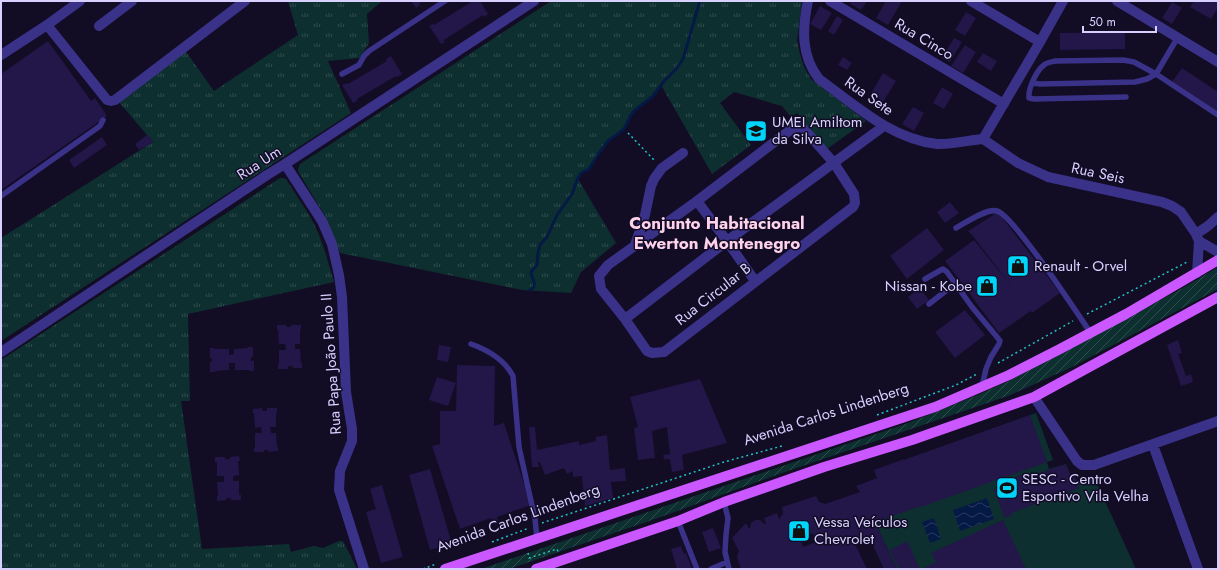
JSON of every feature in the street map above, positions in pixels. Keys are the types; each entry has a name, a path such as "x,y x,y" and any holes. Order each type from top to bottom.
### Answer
{"main road":[{"name":"Avenida Carlos Lindenberg","path":"441,566 525,543 935,407 1009,375 1126,314 1218,260"},
{"path":"536,569 678,521 724,502 824,467 912,440 1034,397 1218,297"}],"street":[{"path":"1,54 47,25 80,1"},
{"path":"99,26 132,1"},
{"path":"47,25 107,100 111,101 115,100 245,1"},
{"name":"Rua Um","path":"1,352 267,175 534,1"},
{"name":"Rua Sete","path":"808,1 804,32 805,48 812,70 819,79 884,126 918,140 938,144 983,139"},
{"name":"Rua Cinco","path":"830,1 1004,104"},
{"path":"971,1 1040,42"},
{"path":"983,139 1063,1"},
{"path":"1117,1 1218,62"},
{"path":"834,164 803,128 794,128 697,201 608,265 600,276 599,282 601,289 625,319 727,241 834,164 884,126"},
{"name":"Rua Seis","path":"983,139 1018,163 1048,177 1162,202 1172,206 1181,212 1197,238 1218,252"},
{"path":"635,245 646,215 651,186 657,174 662,168 683,153"},
{"name":"Rua Papa João Paulo II","path":"285,164 322,221 332,244 339,275 342,297 346,392 352,429 352,441 340,471 339,490 364,569"},
{"name":"Rua Circular B","path":"625,319 647,351 652,353 664,352 754,281 853,207 855,203 854,194 834,164"},
{"path":"697,201 727,241 754,281"},
{"path":"1197,273 1197,238 1218,218"},
{"path":"1034,397 1077,461 1082,465 1094,465 1218,421"},
{"path":"1153,445 1198,569"}],"lane":[{"path":"342,74 359,64 369,51 445,1"},
{"path":"1032,83 1135,82 1147,79 1156,74 1178,37"},
{"path":"1126,97 1034,99 1029,98 1028,95 1032,83 1043,65 1056,61 1123,60 1140,64 1218,115"},
{"path":"1,196 100,126 103,120"},
{"path":"956,228 990,211 998,211 1002,214 1018,231 1054,279 1090,332"},
{"path":"925,279 943,269 947,272 1000,341 991,356 982,387"},
{"path":"929,304 956,284"},
{"path":"470,344 484,348 502,361 513,376 519,447 536,525 537,539"},
{"path":"724,502 728,518 725,552 729,569"},
{"path":"678,521 697,569"},
{"path":"711,569 727,562"}],"path":[{"path":"628,133 662,168"},
{"name":"Avenida Carlos Lindenberg","path":"874,416 956,385 1080,317 1197,256"},
{"name":"Avenida Carlos Lindenberg","path":"486,544 536,525 724,462 786,445"},
{"path":"525,543 529,558 557,549 561,561"},
{"name":"Avenida Carlos Lindenberg","path":"423,569 441,566"}],"green space":[{"path":"288,1 382,1 367,14 369,43 360,58 328,61 351,113 1,341 1,238 153,142 118,101 184,49 214,91 298,35"},
{"path":"551,1 802,1 797,41 804,67 811,79 866,121 827,149 797,113 791,117 782,106 734,92 720,103 751,145 712,174 661,85 652,97 635,110 624,129 608,141 589,169 581,173 578,179 616,243 581,272 571,293 522,290 340,253 325,216 299,173 298,169 300,164"},
{"path":"280,178 286,179 308,212 323,245 334,282 188,314 190,401 181,401 202,549 289,544 291,552 313,546 323,548 339,541 343,541 357,569 1,569 1,360"},
{"path":"1218,267 1218,289 1072,367 1008,396 782,473 658,518 509,569 481,569 908,423 975,396 1009,381 1181,289"},
{"name":"SESC - Centro Esportivo Vila Velha","path":"1036,413 1053,460 1047,462 1049,469 1066,464 1070,474 1072,474 1077,483 1094,477 1136,569 897,569 875,522 904,460"}],"water":[{"path":"987,498 994,519 960,531 953,510"},
{"path":"934,518 941,539 930,543 922,522"}],"building":[{"path":"411,1 423,1 416,8"},
{"path":"473,1 480,1 488,14 484,17 483,15 444,40 445,42 441,44 429,26 434,25"},
{"path":"852,1 867,1 861,10 850,4"},
{"path":"886,1 902,1 888,25 876,18"},
{"path":"1194,1 1218,1 1218,7 1211,19 1190,7"},
{"path":"1172,2 1182,8 1172,24 1162,18"},
{"path":"820,6 832,13 821,30 810,24"},
{"path":"966,12 976,18 965,36 955,30"},
{"path":"837,16 843,20 834,35 828,31"},
{"path":"1125,32 1125,49 1060,50 1060,33"},
{"path":"954,38 962,42 950,62 942,58"},
{"path":"48,41 91,101 95,98 107,116 1,190 1,74"},
{"path":"965,45 976,52 963,73 951,66"},
{"path":"983,53 997,61 991,71 977,62"},
{"path":"391,56 402,74 357,99 357,101 353,103 342,85 348,84 387,61 386,59"},
{"path":"843,57 852,63 847,70 838,65"},
{"path":"1182,68 1218,92 1218,112 1172,82"},
{"path":"883,73 896,81 883,102 870,95"},
{"path":"942,87 953,94 944,109 933,103"},
{"path":"913,107 924,113 914,131 902,124"},
{"path":"147,135 153,142 139,150 135,144"},
{"path":"102,137 107,145 74,168 69,160"},
{"path":"950,202 959,213 945,223 937,212"},
{"path":"998,212 1060,293 1032,313 1031,311 999,333 945,261 974,240 1013,288 968,231"},
{"path":"927,228 944,250 907,279 890,256"},
{"path":"920,288 929,300 917,309 908,297"},
{"path":"965,310 985,335 955,358 935,332"},
{"path":"277,325 286,325 287,327 291,327 291,325 301,325 300,344 295,344 295,349 300,349 302,368 293,368 292,366 288,366 288,369 278,369 279,350 286,350 285,344 279,344"},
{"path":"1178,340 1182,353 1178,354 1186,376 1191,374 1193,382 1181,386 1167,345"},
{"path":"439,345 451,347 448,362 437,360"},
{"path":"253,347 253,357 251,357 251,361 254,361 254,371 235,370 235,363 229,363 229,370 210,372 210,362 212,362 212,358 210,358 210,348 229,349 229,355 234,354 234,349"},
{"path":"457,365 495,366 494,426 504,423 531,505 497,517 499,523 493,524 491,518 460,529 432,446 440,444 440,411 456,411"},
{"path":"437,377 456,383 448,406 429,400"},
{"path":"700,379 727,443 682,455 684,470 672,472 670,459 664,459 663,455 670,454 667,427 652,431 655,458 638,460 634,428 638,427 630,397"},
{"path":"262,408 263,411 267,411 267,408 277,408 276,427 270,427 271,433 276,433 278,451 268,452 268,450 264,450 264,452 254,452 255,433 262,433 261,427 255,428 253,409"},
{"path":"1030,415 1047,462 875,522 897,569 884,569 868,535 853,540 867,569 741,569 737,557 739,551 732,538 746,523 749,529 751,523 755,520 760,520 764,524 766,523 764,518 777,513 779,519 783,514 782,507 816,496 819,502 825,504 860,492 856,486 877,478 874,470","holes":["813,533 816,542 803,547 800,537"]},
{"path":"529,427 535,427 537,450 579,441 579,445 596,441 596,437 607,435 610,470 625,468 626,481 611,482 613,498 585,506 582,476 573,477 573,471 567,474 564,468 545,475 540,462 538,462 539,467 532,467"},
{"path":"239,456 239,475 233,476 233,481 239,481 239,495 241,495 241,500 231,500 231,498 226,498 227,500 217,501 217,482 224,482 224,476 217,476 217,462 215,462 215,457 225,457 225,459 230,459 230,457"},
{"path":"1066,464 1070,475 1072,474 1076,479 1079,488 1011,513 1012,515 1005,518 994,490 1016,482 1015,477 1023,474 1025,478"},
{"path":"430,469 452,544 430,550 409,475"},
{"path":"382,485 403,557 381,563 366,512 376,509 370,489"},
{"path":"1003,520 1026,569 922,569 936,562 931,553"},
{"path":"713,528 721,548 709,552 702,532"},
{"path":"907,541 920,569 899,569 890,550"},
{"path":"681,546 684,554 686,553 692,569 677,569 671,549"}],"waterway":[{"path":"530,290 534,287 531,272 537,265 540,245 547,237 557,215 572,194 581,173 589,169 608,141 624,129 635,110 652,97 665,80 677,68 683,59 700,1"}],"place":[{"name":"UMEI Amiltom da Silva","path":"756,131"},
{"name":"Renault - Orvel","path":"1018,266"},
{"name":"Nissan - Kobe","path":"987,286"},
{"name":"SESC - Centro Esportivo Vila Velha","path":"1007,488"},
{"name":"Vessa Veículos Chevrolet","path":"799,531"}],"district":[{"name":"Conjunto Habitacional Ewerton Montenegro","path":"717,233"}]}
